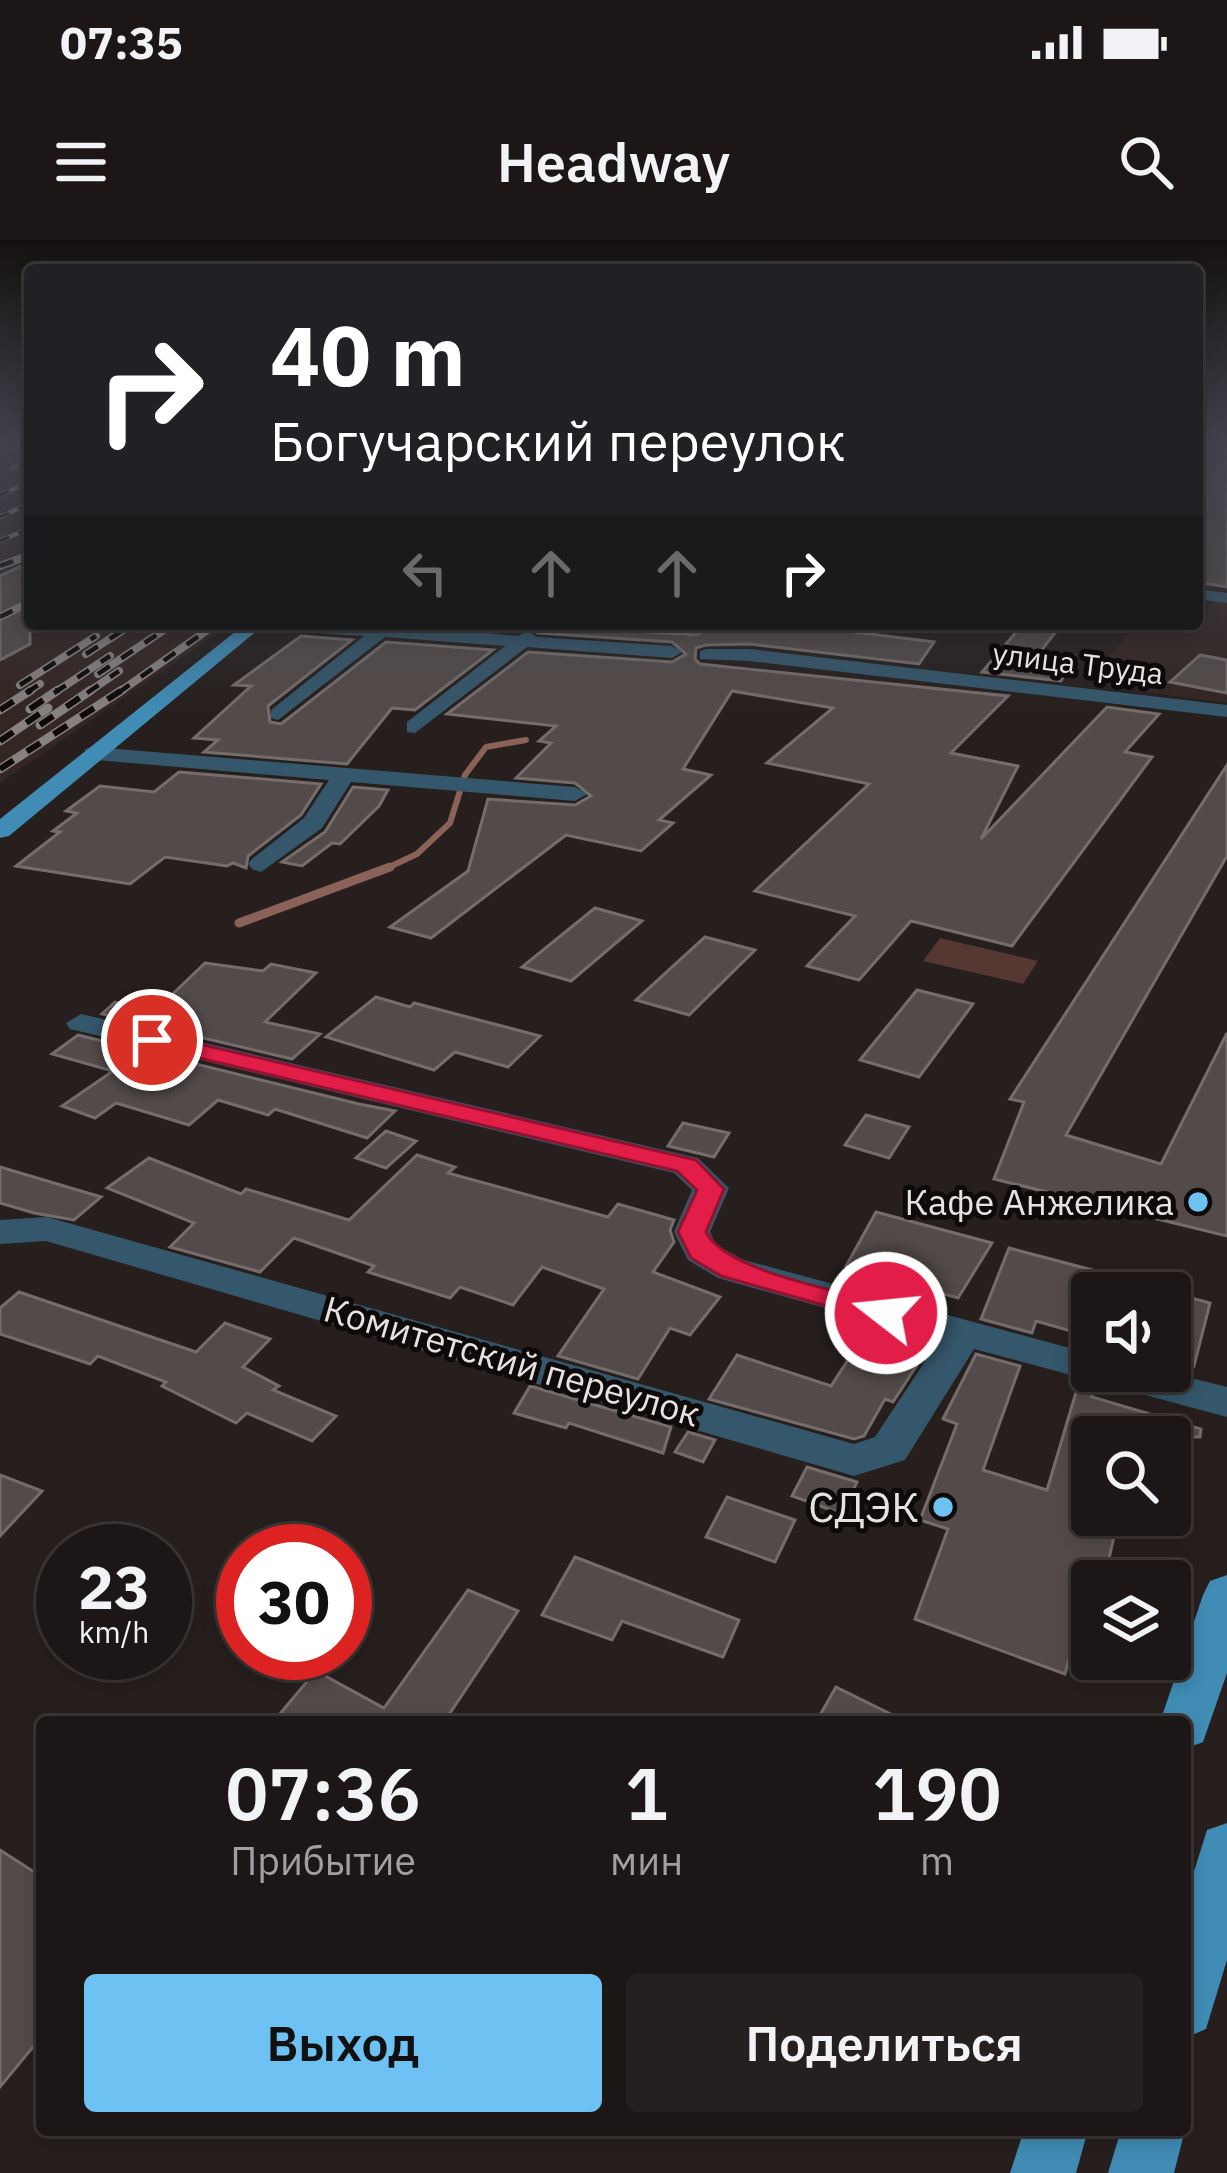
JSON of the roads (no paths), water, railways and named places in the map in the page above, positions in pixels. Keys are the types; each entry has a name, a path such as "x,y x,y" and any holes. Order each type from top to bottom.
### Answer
{"main road":[{"path":"0,830 249,630"},
{"path":"1188,1716 1227,1594"},
{"path":"1191,1986 1226,1857"},
{"path":"1043,2173 1054,2136"},
{"path":"1142,2173 1151,2136"}],"street":[{"path":"278,714 383,630"},
{"path":"402,630 520,644 672,652"},
{"path":"415,727 538,630"},
{"name":"улица Труда","path":"707,655 749,655 1227,711"},
{"path":"94,754 575,794"},
{"path":"261,864 313,823 344,776"},
{"path":"81,1023 686,1165 711,1189 692,1232 701,1252 731,1269 1071,1363"},
{"name":"Комитетский переулок","path":"0,1232 47,1229 854,1460 890,1450 963,1335"},
{"path":"1188,1392 1227,1402"}],"waterway":[{"path":"387,868 417,854 450,823 465,775 486,747 526,740"},
{"path":"239,923 387,868"},
{"path":"383,870 387,868"}],"railway":[{"path":"0,541 23,531"},
{"path":"0,566 24,557"},
{"path":"0,617 24,605"},
{"path":"86,654 124,630"},
{"path":"98,674 164,630"},
{"path":"118,693 207,630"},
{"path":"20,685 96,636"},
{"path":"54,693 110,656"},
{"path":"87,693 119,671"},
{"path":"26,693 40,684"},
{"path":"0,710 31,690"},
{"path":"30,709 58,690"},
{"path":"40,725 91,690"},
{"path":"0,769 122,690"},
{"path":"0,741 48,708"}],"place":[{"name":"Кафе Анжелика","path":"1198,1202"},
{"name":"СДЭК","path":"943,1507"}]}
